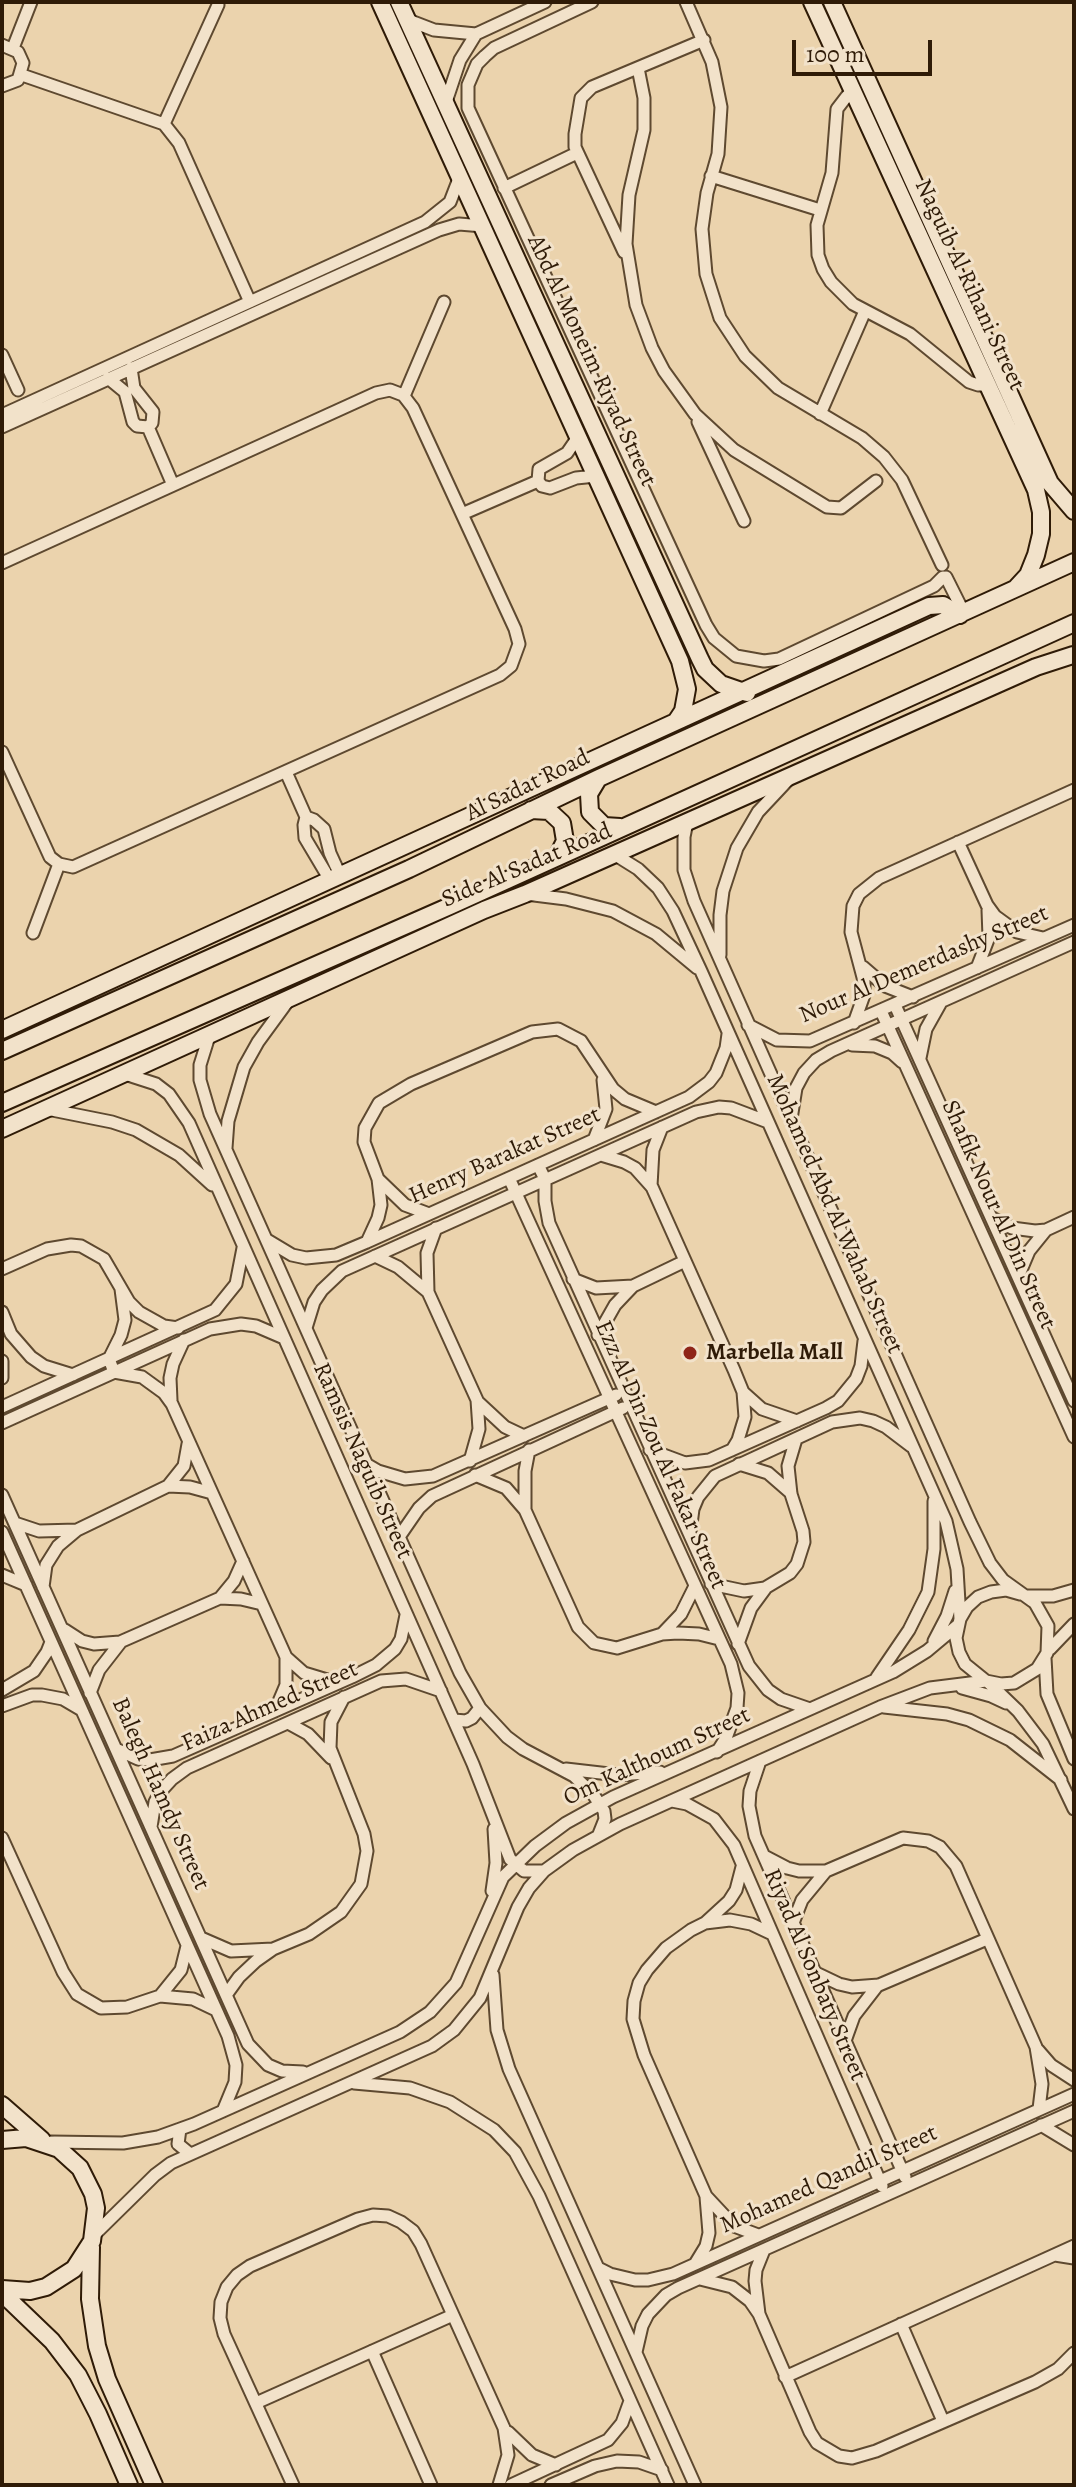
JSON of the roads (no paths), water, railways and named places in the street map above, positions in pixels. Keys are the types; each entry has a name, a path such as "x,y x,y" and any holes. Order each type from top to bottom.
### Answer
{"street":[{"path":"22,75 23,63 8,47 31,2"},
{"name":"Abd Al Moneim Riyad Street","path":"380,2 680,661 687,689 683,711 677,720"},
{"name":"Abd Al Moneim Riyad Street","path":"399,2 697,653 712,677 721,684 776,698"},
{"path":"408,20 434,30 476,34 545,2"},
{"path":"592,2 494,48 477,64 472,74 468,85 468,108 706,625 724,648 750,660 779,659 934,586 944,573"},
{"path":"686,2 704,40 719,84 720,142 703,211 702,252 720,318 731,338 760,373 778,388 874,447 894,468 962,614"},
{"name":"Naguib Al Rihani Street","path":"812,2 854,92 879,127 1043,486 1038,544 1028,575 1014,590"},
{"name":"Naguib Al Rihani Street","path":"832,2 879,127 988,385 1043,486 1074,511"},
{"path":"164,124 218,5"},
{"path":"446,103 454,74 476,34"},
{"path":"704,40 592,87 581,98 575,134 577,153 620,230 636,305 652,348 678,393 695,414 734,450 831,509 841,508 876,481"},
{"path":"620,230 644,130 644,98 638,68"},
{"path":"22,75 164,124 179,143 250,302"},
{"path":"2,100 4,86 22,75"},
{"path":"854,92 837,109 835,155 820,210 816,240 823,269 841,294 865,311 889,321 931,349 969,382 988,385"},
{"path":"504,188 577,153"},
{"path":"2,415 434,217 450,202 460,175"},
{"path":"711,176 820,210"},
{"path":"2,427 439,230 459,224 483,226"},
{"path":"404,396 444,302"},
{"path":"820,414 865,311"},
{"path":"526,322 543,314"},
{"path":"2,355 18,390"},
{"path":"131,368 133,422 137,426 148,427"},
{"path":"108,378 153,412 152,423 148,427"},
{"path":"2,563 376,393 390,390 404,396 413,408 518,636 518,652 511,666 500,675 80,865 59,864 46,850 2,752"},
{"path":"695,414 744,521"},
{"path":"148,427 173,485"},
{"path":"578,437 567,453 539,469 538,481 550,488 576,478 596,476"},
{"path":"715,458 734,450"},
{"path":"462,514 538,481"},
{"name":"Al Sadat Road","path":"2,1051 409,869 599,778 1074,562"},
{"path":"2,1030 929,606 943,605 962,614"},
{"path":"2,1103 450,906 1074,623"},
{"path":"680,661 690,659 697,653"},
{"path":"1008,653 1074,655"},
{"name":"Side Al Sadat Road","path":"2,1129 484,910 1036,667 1074,655"},
{"path":"286,772 306,817 305,838 335,877"},
{"path":"720,963 723,891 737,848 758,812 795,773"},
{"path":"599,778 589,794 590,812 604,826 623,827"},
{"path":"854,1023 864,995 862,966 850,919 859,894 879,878 1074,790"},
{"path":"468,841 489,807"},
{"path":"531,810 549,811 562,823 565,841 557,857"},
{"path":"306,817 324,829 335,877"},
{"name":"Mohamed Abd Al Wahab Street","path":"687,822 684,870 720,963 980,1545 1003,1580 1022,1594"},
{"path":"958,842 987,905 1005,925 1030,936 1044,938"},
{"path":"315,853 329,848"},
{"name":"Mohamed Abd Al Wahab Street","path":"614,854 649,878 673,911 701,971 934,1492 953,1544 959,1622"},
{"path":"33,933 59,864"},
{"path":"362,865 409,869"},
{"path":"525,894 566,899 613,911 656,934 701,971"},
{"path":"673,911 679,903 694,901"},
{"path":"977,968 989,937 987,905"},
{"path":"450,906 484,910"},
{"path":"256,936 270,907"},
{"name":"Nour Al Demerdashy Street","path":"747,1024 777,1040 793,1043 810,1041 1074,925"},
{"path":"360,965 381,936"},
{"name":"Nour Al Demerdashy Street","path":"791,1123 796,1088 816,1060 1074,942"},
{"path":"862,966 885,986 913,997"},
{"path":"226,1149 228,1121 244,1067 258,1042 292,996"},
{"path":"920,1059 926,1029 942,1001"},
{"name":"Shafik Nour Al Din Street","path":"895,1005 1074,1401"},
{"name":"Shafik Nour Al Din Street","path":"881,1011 1074,1437"},
{"path":"367,1242 381,1205 378,1179 364,1142 365,1128 379,1103 411,1084 544,1028 571,1033 581,1041 602,1075 625,1099 656,1112"},
{"name":"Ramsis Naguib Street","path":"210,1033 200,1065 200,1080 210,1114 460,1673 480,1708 507,1737 584,1784 600,1804"},
{"name":"Henry Barakat Street","path":"266,1240 278,1249 306,1258 336,1255 367,1242 689,1097 709,1082 722,1062 728,1033"},
{"path":"840,1047 858,1044 875,1046 892,1053 905,1065"},
{"name":"Ramsis Naguib Street","path":"125,1074 148,1081 169,1094 189,1123 454,1720 513,1864"},
{"path":"594,1140 606,1109 602,1075"},
{"name":"Henry Barakat Street","path":"306,1328 314,1302 342,1271 545,1179 696,1112 719,1107 743,1111 768,1122"},
{"path":"46,1109 136,1130 179,1155 219,1192"},
{"path":"189,1123 195,1115 210,1114"},
{"path":"652,1187 653,1150 662,1127"},
{"path":"600,1155 635,1168 652,1187 743,1392 745,1417 732,1450"},
{"name":"Ezz Al Din Zou Al Fakar Street","path":"538,1165 545,1179 546,1213 564,1260 738,1644 757,1679 768,1690 781,1699 811,1709"},
{"name":"Ezz Al Din Zou Al Fakar Street","path":"509,1178 731,1664 738,1693 733,1722 717,1752"},
{"path":"378,1179 405,1205 429,1214"},
{"path":"806,1208 825,1200"},
{"path":"991,1218 1024,1230 1046,1230 1074,1217"},
{"path":"436,1228 426,1266 428,1292 477,1400 479,1429 470,1461"},
{"path":"1018,1277 1029,1251 1046,1230"},
{"path":"2,1269 47,1249 81,1246 104,1259 139,1312 151,1320 179,1328"},
{"path":"2,1407 215,1310 231,1294 240,1272 244,1248"},
{"path":"375,1256 409,1274 428,1292"},
{"path":"551,1265 564,1260"},
{"path":"598,1335 615,1305 633,1286 685,1261"},
{"path":"573,1279 596,1288 633,1286"},
{"path":"114,1372 109,1359 125,1320 121,1289"},
{"path":"1019,1317 1033,1310"},
{"path":"2,1312 11,1334 31,1357 44,1366 73,1375"},
{"path":"205,1316 211,1322 210,1329"},
{"path":"4,1424 210,1329 241,1324 256,1326 284,1338"},
{"path":"650,1450 685,1463 709,1460 826,1408 848,1391 861,1366 864,1337"},
{"path":"172,1404 170,1378 177,1352 184,1340"},
{"path":"2,1361 2,1378"},
{"path":"114,1372 142,1377 164,1393 172,1404 286,1657 304,1673 338,1684"},
{"path":"366,1464 392,1476 419,1479 440,1474 624,1391"},
{"path":"743,1392 762,1409 797,1421"},
{"path":"477,1400 505,1427 524,1436"},
{"path":"399,1537 419,1508 432,1496 630,1405"},
{"path":"689,1536 698,1497 715,1476 832,1422 860,1418 886,1427 915,1449"},
{"path":"711,1584 744,1591 765,1588 790,1573 802,1554 803,1531 791,1494 788,1466 796,1439"},
{"path":"43,1587 51,1555 77,1530 168,1486 184,1466 188,1440"},
{"path":"525,1510 525,1471 529,1450"},
{"path":"739,1464 768,1473 791,1494"},
{"path":"475,1475 506,1488 525,1510 573,1617 585,1636 605,1647 617,1648 662,1634 689,1633 719,1639"},
{"path":"168,1486 190,1487 212,1493"},
{"path":"875,1680 909,1630 928,1592 934,1549 934,1492"},
{"name":"Balegh Hamdy Street","path":"2,1495 241,2030 257,2056 268,2065 282,2071 311,2071"},
{"path":"15,1523 39,1531 77,1530"},
{"name":"Balegh Hamdy Street","path":"2,1532 228,2036 236,2065 235,2082 223,2111"},
{"path":"220,1598 234,1581 243,1561"},
{"path":"2,1575 26,1585"},
{"path":"927,1651 947,1616 958,1579"},
{"path":"662,1634 681,1614 695,1586"},
{"path":"738,1644 751,1608 765,1588"},
{"path":"1074,1590 1053,1596 1006,1590 991,1592 978,1597 967,1607 959,1622 959,1652 965,1664 1018,1711 1043,1744 1074,1809"},
{"path":"1022,1594 1043,1614 1048,1626 1047,1694 1074,1759"},
{"path":"61,1627 82,1641 94,1644 120,1642 220,1598 262,1604"},
{"path":"36,1609 51,1605"},
{"name":"Faiza Ahmed Street","path":"116,1749 138,1759 173,1756 338,1684 376,1665 395,1649 405,1627 406,1614"},
{"name":"Om Kalthoum Street","path":"45,2142 123,2143 158,2137 400,2032 430,2012 456,1983 503,1877 513,1864 550,1835 600,1804 875,1680 927,1651 959,1622"},
{"path":"987,1681 1001,1684 1027,1678 1074,1624"},
{"path":"2,1699 34,1671 51,1642"},
{"path":"90,1693 99,1670 120,1642"},
{"path":"275,1711 286,1685 286,1657"},
{"path":"352,1677 357,1682 358,1691"},
{"name":"Faiza Ahmed Street","path":"151,1828 155,1802 179,1773 344,1697 394,1679 418,1681 441,1691"},
{"name":"Om Kalthoum Street","path":"92,2239 155,2175 189,2153 432,2046 454,2030 472,2010 523,1897 544,1871 599,1835 880,1707 930,1688 987,1681"},
{"path":"946,1686 976,1691 1018,1711"},
{"path":"2,1699 42,1695 63,1699 82,1709"},
{"path":"226,1995 248,1969 273,1949 309,1934 341,1912 361,1884 366,1867 364,1834 330,1748 331,1722 344,1697"},
{"path":"880,1707 947,1714 969,1720 1010,1740 1061,1780"},
{"path":"454,1720 466,1721 480,1708"},
{"path":"288,1723 308,1734 334,1761"},
{"path":"173,1756 172,1764 179,1773"},
{"name":"Riyad Al Sonbaty Street","path":"760,1761 750,1791 749,1806 755,1836 908,2185"},
{"path":"559,1768 618,1775 677,1770"},
{"path":"489,1801 495,1832 496,1863 489,1904"},
{"name":"Riyad Al Sonbaty Street","path":"671,1801 702,1810 725,1831 734,1845 886,2195"},
{"path":"599,1835 605,1819 600,1804"},
{"path":"734,1845 743,1837 755,1836"},
{"path":"2,1838 63,1972 77,1994 88,2003 114,2009 160,1996 193,1999 217,2010"},
{"path":"793,1923 802,1900 826,1871 903,1838 928,1841 949,1855 1036,2047 1042,2084 1039,2109"},
{"path":"150,1863 164,1856"},
{"path":"764,1856 787,1868 826,1871"},
{"path":"513,1864 524,1871 544,1871"},
{"path":"694,2264 706,2246 709,2233 706,2196 644,2055 633,2019 637,1992 647,1970 678,1938 705,1923 729,1901 736,1890 742,1866"},
{"path":"705,1923 741,1921 771,1933"},
{"path":"201,1938 231,1951 273,1949"},
{"path":"815,1973 852,1987 879,1985 987,1939"},
{"path":"160,1996 181,1970 187,1946"},
{"path":"493,1968 494,2010 503,2050 695,2485"},
{"path":"845,2041 854,2016 879,1985"},
{"path":"228,2036 237,2035 241,2030"},
{"path":"1036,2047 1051,2065 1074,2080"},
{"path":"350,2083 410,2088 450,2102 494,2130 524,2165 668,2485"},
{"name":"Mohamed Qandil Street","path":"598,2268 622,2278 660,2278 1074,2094"},
{"path":"2,2105 45,2142 71,2157 88,2180 96,2208 90,2299 97,2346 111,2388 154,2485"},
{"name":"Mohamed Qandil Street","path":"636,2352 642,2326 656,2304 678,2288 1074,2111"},
{"path":"1041,2125 1074,2145"},
{"path":"180,2129 178,2144 189,2153"},
{"path":"2,2140 26,2138 45,2142"},
{"path":"524,2165 534,2156 547,2155"},
{"path":"706,2196 734,2226 759,2235"},
{"path":"293,2485 224,2334 220,2318 221,2302 227,2287 250,2266 373,2215 388,2216 413,2231 453,2315 504,2428 508,2455 499,2485"},
{"path":"2,2291 30,2291 61,2279 74,2269 92,2239"},
{"path":"785,2377 1074,2246"},
{"path":"759,2314 755,2281 764,2250"},
{"path":"1054,2255 1074,2258"},
{"path":"699,2279 732,2287 750,2301 759,2314 817,2443 839,2456 852,2458 864,2455 1047,2376 1074,2353"},
{"path":"2,2291 52,2341 78,2375 129,2485"},
{"path":"256,2403 453,2315"},
{"path":"901,2324 943,2421"},
{"path":"372,2351 431,2485"},
{"path":"511,2485 599,2445 615,2432 630,2401"},
{"path":"504,2428 532,2455 556,2465"},
{"path":"575,2457 582,2464 582,2471"},
{"path":"558,2483 582,2471 617,2461 639,2462 662,2470"}],"place":[{"name":"Marbella Mall","path":"690,1353"}]}
